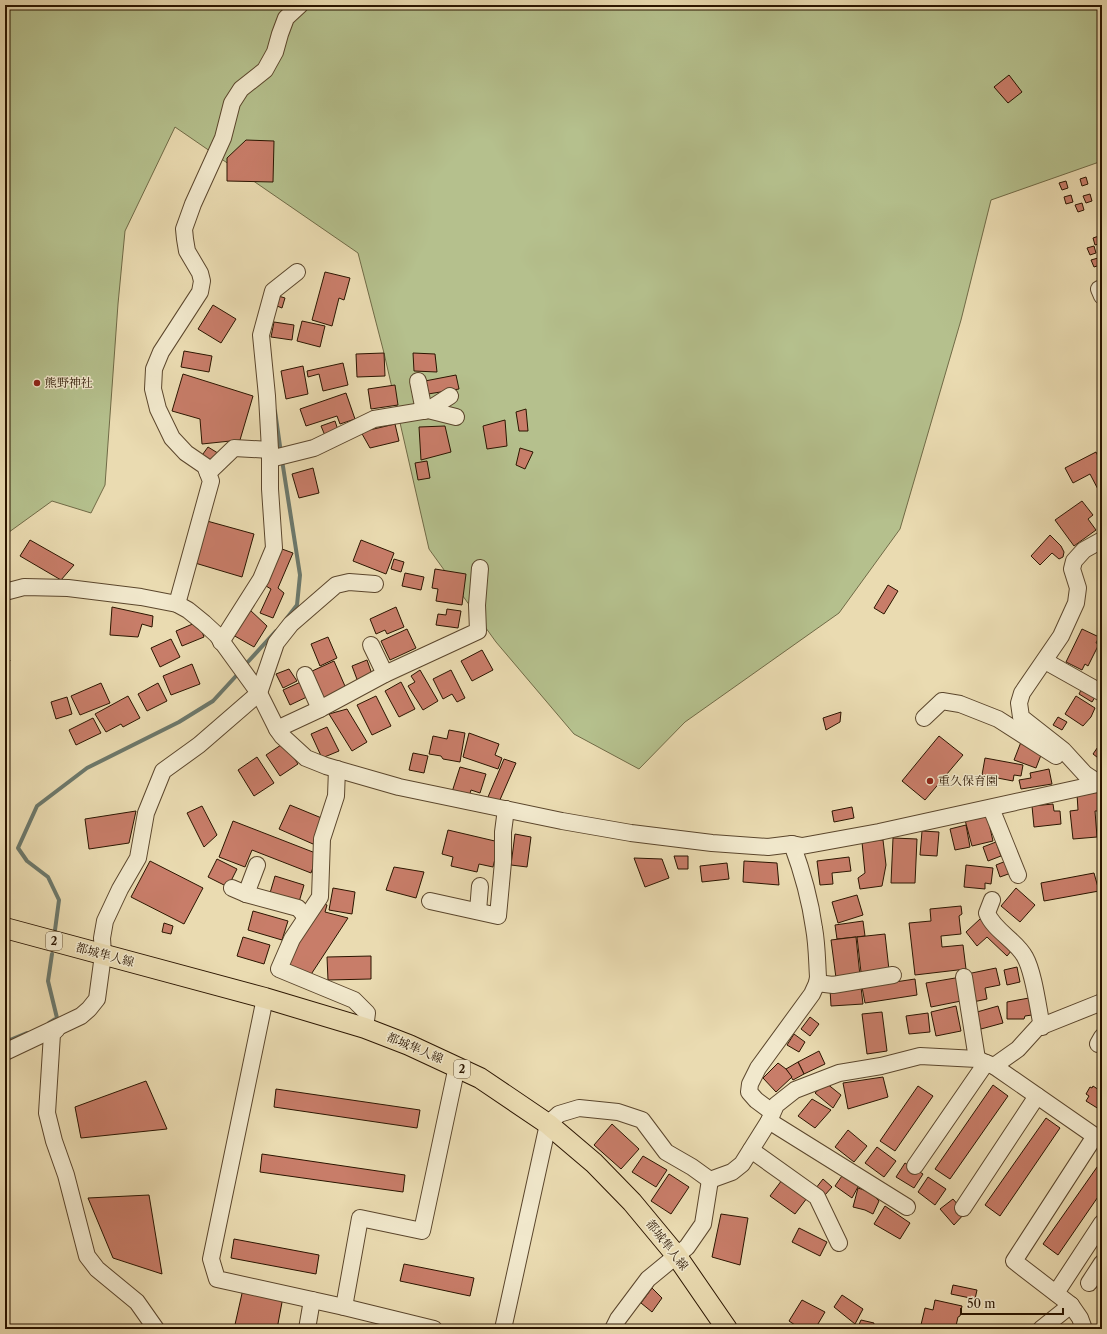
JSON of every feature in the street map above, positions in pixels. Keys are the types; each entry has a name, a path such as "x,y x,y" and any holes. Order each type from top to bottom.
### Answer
{"main road":[{"name":"都城隼人線","path":"5,928 265,998 365,1028 409,1045 480,1078 548,1124 594,1163 632,1202 676,1255 727,1329"}],"street":[{"path":"177,604 211,481 205,466 186,453 172,438 158,409 153,389 154,369 161,352 200,292 202,281 200,273 187,251 184,228 193,204 223,138 232,103 241,89 264,70 275,52 286,18 300,5"},
{"path":"221,642 261,579 274,548 270,489 276,455 261,335 273,290 296,272"},
{"path":"418,381 426,410"},
{"path":"208,472 234,448 276,455 314,448 374,419 426,410 450,396"},
{"path":"426,410 456,417"},
{"path":"1085,774 1062,750 1021,717 1018,702 1022,693 1061,636 1076,603 1078,588 1072,569 1074,561 1084,550 1102,540"},
{"path":"277,729 320,709 385,674 478,631 477,605 480,568"},
{"path":"5,1052 57,1029 81,1016 97,999 103,955 102,938 105,921 120,889 138,858 146,813 163,771 200,746 259,693 276,644 290,624 336,585 349,582 375,584"},
{"path":"5,592 24,587 68,588 141,597 177,604 188,610 217,635 259,693 282,736 306,758 326,766 399,787 562,821 631,833 720,844 768,847 792,844 802,846 871,834 1101,784"},
{"path":"371,645 385,674"},
{"path":"1045,661 1102,693"},
{"path":"305,675 320,709"},
{"path":"924,718 942,701 960,704 998,719 1101,784"},
{"path":"337,769 336,796 322,839 320,897 292,939 279,969 354,1000 367,1013 365,1028"},
{"path":"991,808 1018,875"},
{"path":"430,901 498,916 503,862 502,832 506,809"},
{"path":"792,844 807,892 814,929 817,983 812,994 758,1068 750,1084 749,1092 770,1116 907,1207"},
{"path":"257,865 239,891 298,908 306,917"},
{"path":"478,911 480,886"},
{"path":"992,900 987,913 990,920 1019,948 1026,957 1042,1027"},
{"path":"817,983 833,985 893,975"},
{"path":"964,977 986,1063"},
{"path":"265,998 211,1259 217,1279 344,1307 434,1329"},
{"path":"915,1166 986,1063 1018,1049 1037,1028 1102,1002"},
{"path":"57,1029 52,1034 47,1113 54,1141 66,1175 87,1256 97,1269 137,1302 156,1329"},
{"path":"710,1180 732,1172 742,1164 776,1105 795,1090 839,1073 881,1066 920,1056 986,1063 1098,1138 1014,1261 1071,1305 1080,1318 1084,1329"},
{"path":"344,1307 360,1218 422,1231 457,1066"},
{"path":"963,1208 1037,1096"},
{"path":"504,1329 548,1124 559,1114 579,1108 618,1112 642,1120 666,1152 692,1167 710,1180"},
{"path":"751,1150 817,1197 838,1243"},
{"path":"613,1329 618,1319 648,1279 687,1247 703,1224 710,1180"},
{"path":"1056,1293 1102,1223"},
{"path":"1089,1282 1102,1263"},
{"path":"307,1329 312,1300"},
{"path":"1041,1329 1071,1305"}],"green space":[{"path":"5,5 1102,5 1102,161 991,200 961,320 900,529 839,613 685,722 639,769 574,734 496,642 429,549 384,353 358,253 175,127 125,231 118,304 105,485 91,513 52,501 5,535"}],"building":[{"path":"1009,75 1022,92 1008,103 994,87"},
{"path":"246,140 274,141 273,182 227,181 227,158"},
{"path":"1086,177 1088,184 1082,186 1080,179"},
{"path":"1066,181 1068,188 1062,190 1059,183"},
{"path":"1090,194 1092,201 1086,203 1083,196"},
{"path":"1071,195 1073,202 1066,204 1064,197"},
{"path":"1082,203 1084,210 1078,212 1075,205"},
{"path":"1099,236 1102,243 1095,245 1093,238"},
{"path":"1094,246 1096,253 1090,255 1087,248"},
{"path":"1102,251 1102,259 1101,259 1099,252"},
{"path":"1098,258 1100,265 1094,267 1091,260"},
{"path":"325,272 350,278 344,300 339,298 332,326 312,320"},
{"path":"275,295 285,298 282,308 272,304"},
{"path":"213,305 236,319 221,343 198,329"},
{"path":"302,321 325,326 320,347 297,341"},
{"path":"274,322 294,325 292,340 271,337"},
{"path":"184,351 212,356 209,372 181,367"},
{"path":"384,353 385,376 357,377 356,354"},
{"path":"413,353 435,354 437,372 414,371"},
{"path":"343,363 348,385 323,391 319,374 308,377 307,371"},
{"path":"303,366 308,394 286,399 281,371"},
{"path":"183,374 253,396 240,440 202,444 200,419 172,411"},
{"path":"456,375 459,389 428,394 425,381"},
{"path":"395,385 398,405 371,409 368,389"},
{"path":"346,393 355,419 340,424 337,416 306,426 300,409"},
{"path":"526,409 528,431 519,431 516,412"},
{"path":"505,420 507,446 487,449 483,426"},
{"path":"335,421 339,433 326,438 321,426"},
{"path":"395,424 399,441 370,448 361,432"},
{"path":"445,426 451,452 421,460 419,427"},
{"path":"208,447 221,455 211,466 200,458"},
{"path":"520,448 533,452 525,469 516,465"},
{"path":"1096,452 1102,464 1102,497 1090,474 1073,483 1065,468"},
{"path":"427,461 430,478 418,480 415,463"},
{"path":"313,468 319,493 299,498 292,474"},
{"path":"1082,501 1093,515 1088,519 1096,530 1074,546 1055,520"},
{"path":"207,521 254,534 242,577 195,563"},
{"path":"1050,535 1061,546 1064,552 1063,557 1059,559 1052,553 1040,565 1031,556"},
{"path":"30,540 74,565 61,580 20,556"},
{"path":"361,540 394,553 386,574 353,561"},
{"path":"282,549 293,553 278,588 284,593 273,618 260,613 271,589 266,586"},
{"path":"394,559 404,562 401,572 391,569"},
{"path":"435,569 466,574 462,605 436,601 438,589 432,588"},
{"path":"405,573 424,577 421,590 402,586"},
{"path":"888,585 898,591 884,614 874,608"},
{"path":"112,607 153,616 152,627 142,624 138,637 110,635"},
{"path":"396,607 404,627 387,634 385,630 376,634 370,619"},
{"path":"447,609 461,611 458,628 436,625 438,614 446,615"},
{"path":"250,610 267,626 254,647 233,635"},
{"path":"195,623 201,629 204,637 182,646 176,631"},
{"path":"407,629 416,648 390,660 381,641"},
{"path":"1082,629 1099,637 1096,643 1099,644 1088,666 1085,664 1082,670 1066,662"},
{"path":"328,637 337,658 320,666 311,644"},
{"path":"171,639 180,657 160,667 151,648"},
{"path":"482,650 493,670 472,681 461,661"},
{"path":"5,658 10,660 5,673"},
{"path":"367,660 373,677 358,682 352,666"},
{"path":"334,661 348,693 324,703 310,672"},
{"path":"192,664 200,684 171,695 163,676"},
{"path":"289,669 297,681 283,688 276,674"},
{"path":"420,670 438,701 423,710 408,686 415,682 411,676"},
{"path":"451,670 465,698 457,702 452,694 443,699 433,679"},
{"path":"305,680 311,695 290,705 283,690"},
{"path":"401,682 415,709 399,717 385,691"},
{"path":"101,683 110,703 80,715 71,696"},
{"path":"158,683 167,701 147,711 138,694"},
{"path":"1083,686 1097,694 1092,702 1079,694"},
{"path":"128,696 140,718 123,727 121,724 106,732 95,714"},
{"path":"376,696 391,726 372,735 357,705"},
{"path":"1076,696 1095,708 1091,717 1083,726 1065,714"},
{"path":"67,697 72,714 56,719 51,702"},
{"path":"347,709 367,742 352,751 329,714"},
{"path":"841,712 840,722 826,730 823,718"},
{"path":"1058,717 1067,722 1062,730 1053,725"},
{"path":"93,718 101,733 76,745 69,730"},
{"path":"327,727 339,751 322,758 311,734"},
{"path":"449,730 465,733 460,762 443,759 441,756 429,754 433,736 447,739"},
{"path":"469,733 499,744 495,755 502,758 498,769 463,757"},
{"path":"939,736 963,755 925,800 902,781"},
{"path":"1102,741 1102,761 1093,754"},
{"path":"1021,742 1043,750 1036,768 1014,760"},
{"path":"284,743 298,764 280,776 266,755"},
{"path":"413,753 428,756 424,773 409,770"},
{"path":"257,757 274,783 254,796 238,770"},
{"path":"985,758 1023,765 1021,776 1014,775 1013,781 982,775"},
{"path":"504,759 516,763 499,802 488,797"},
{"path":"460,767 486,774 480,793 471,790 469,797 452,792"},
{"path":"1049,769 1052,784 1021,789 1019,780 1031,778 1030,773"},
{"path":"1101,792 1102,811 1095,811 1097,837 1073,839 1070,811 1078,810 1077,794"},
{"path":"1053,804 1054,811 1060,811 1061,824 1034,827 1032,806"},
{"path":"290,805 324,819 313,844 279,829"},
{"path":"202,806 217,835 204,847 187,813"},
{"path":"852,807 854,818 834,822 832,811"},
{"path":"136,811 129,843 89,849 85,819"},
{"path":"987,815 993,841 972,846 965,820"},
{"path":"233,821 318,854 311,873 252,850 245,867 219,857"},
{"path":"966,825 970,847 955,850 950,829"},
{"path":"448,830 499,842 493,867 479,864 477,872 451,866 453,857 442,854"},
{"path":"922,831 939,832 937,856 920,855"},
{"path":"515,834 531,837 527,867 511,865"},
{"path":"893,838 917,839 915,883 891,883"},
{"path":"883,840 886,865 882,886 860,889 858,878 865,873 862,842"},
{"path":"996,842 1001,856 988,861 983,847"},
{"path":"674,856 688,856 688,869 678,869"},
{"path":"849,857 851,871 832,873 833,884 820,885 817,861"},
{"path":"634,858 662,859 669,878 645,887"},
{"path":"217,859 237,869 228,887 208,877"},
{"path":"150,861 203,888 184,924 131,897"},
{"path":"744,861 777,863 779,885 743,882"},
{"path":"1006,861 1011,873 1000,877 996,865"},
{"path":"727,863 729,879 702,882 700,866"},
{"path":"966,865 993,868 991,884 985,883 985,889 964,887"},
{"path":"394,867 424,872 416,898 386,890"},
{"path":"1094,873 1099,891 1044,901 1041,883"},
{"path":"275,876 304,885 299,902 270,893"},
{"path":"333,888 355,892 352,914 329,910"},
{"path":"1016,888 1035,905 1020,922 1001,906"},
{"path":"857,895 863,915 838,923 832,902"},
{"path":"322,903 327,905 325,912 348,918 308,979 283,963"},
{"path":"961,906 962,914 959,916 961,934 941,936 942,947 963,945 966,969 915,975 909,923 931,921 930,909"},
{"path":"253,911 288,921 282,940 248,930"},
{"path":"980,919 1012,950 1007,956 987,937 977,946 966,932"},
{"path":"863,921 865,936 837,939 835,925"},
{"path":"164,923 173,926 171,934 162,932"},
{"path":"885,934 889,970 861,972 857,937"},
{"path":"243,937 270,945 264,964 237,956"},
{"path":"856,937 860,976 836,978 831,940"},
{"path":"371,956 371,979 328,980 327,957"},
{"path":"1017,967 1020,982 1007,985 1004,970"},
{"path":"996,968 1000,985 985,988 987,999 973,1002 967,974"},
{"path":"961,977 966,1000 931,1007 926,983"},
{"path":"915,979 917,995 865,1003 862,987"},
{"path":"861,987 863,1004 831,1006 830,989"},
{"path":"1029,998 1032,1015 1025,1016 1024,1019 1007,1019 1007,1002"},
{"path":"956,1006 961,1031 936,1036 931,1012"},
{"path":"998,1006 1003,1023 981,1029 977,1012"},
{"path":"882,1012 887,1051 867,1054 862,1014"},
{"path":"928,1013 930,1032 909,1034 906,1016"},
{"path":"810,1017 819,1024 810,1036 801,1029"},
{"path":"794,1034 805,1042 799,1052 787,1045"},
{"path":"819,1051 825,1064 804,1074 798,1062"},
{"path":"798,1062 804,1074 793,1080 786,1069"},
{"path":"778,1063 786,1069 792,1077 776,1092 763,1078"},
{"path":"883,1077 888,1097 848,1109 843,1083"},
{"path":"146,1081 167,1129 81,1138 75,1107"},
{"path":"826,1083 841,1095 833,1108 815,1093"},
{"path":"993,1085 1008,1096 950,1179 935,1169"},
{"path":"918,1086 933,1096 895,1151 880,1141"},
{"path":"1093,1086 1102,1092 1102,1111 1086,1101 1089,1096 1086,1094 1090,1087 1092,1088"},
{"path":"276,1089 420,1110 417,1128 274,1107"},
{"path":"812,1099 831,1110 815,1128 798,1116"},
{"path":"1046,1118 1060,1128 1000,1216 985,1205"},
{"path":"612,1124 639,1149 621,1169 594,1145"},
{"path":"848,1130 867,1146 854,1162 835,1147"},
{"path":"877,1147 896,1161 884,1177 865,1163"},
{"path":"262,1154 405,1175 403,1192 260,1172"},
{"path":"643,1156 667,1170 656,1187 632,1172"},
{"path":"1102,1160 1102,1191 1058,1255 1043,1244"},
{"path":"905,1163 923,1174 914,1188 896,1177"},
{"path":"844,1173 859,1185 852,1198 835,1186"},
{"path":"669,1174 689,1187 671,1214 651,1201"},
{"path":"928,1177 946,1189 935,1205 918,1192"},
{"path":"823,1179 832,1187 825,1195 816,1188"},
{"path":"782,1180 807,1198 795,1214 770,1196"},
{"path":"858,1188 870,1192 879,1201 873,1214 853,1207"},
{"path":"149,1195 162,1274 113,1258 88,1198"},
{"path":"953,1199 965,1213 954,1225 940,1209"},
{"path":"885,1206 910,1223 900,1239 874,1224"},
{"path":"721,1214 748,1218 740,1265 712,1257"},
{"path":"799,1228 827,1242 820,1256 792,1242"},
{"path":"234,1239 319,1255 316,1274 231,1258"},
{"path":"404,1264 474,1278 470,1296 400,1281"},
{"path":"953,1285 977,1290 975,1299 951,1294"},
{"path":"652,1288 662,1298 652,1312 641,1303"},
{"path":"243,1289 283,1297 277,1329 234,1329"},
{"path":"842,1295 863,1309 855,1324 834,1307"},
{"path":"802,1300 825,1312 815,1329 801,1329 789,1321"},
{"path":"935,1300 962,1306 956,1326 952,1325 952,1329 920,1329 925,1308 933,1310"},
{"path":"861,1320 874,1323 873,1329 857,1329"}],"waterway":[{"path":"275,411 281,453"},
{"path":"282,460 300,575 297,605 287,618"},
{"path":"246,664 276,631"},
{"path":"55,930 59,900 48,877 27,861 18,848 37,806 87,768 179,722 213,701 236,676"},
{"path":"49,1023 57,1018 48,981 52,954"},
{"path":"5,1042 27,1033"}],"place":[{"name":"熊野神社","path":"37,383"},
{"name":"重久保育園","path":"930,781"}]}
